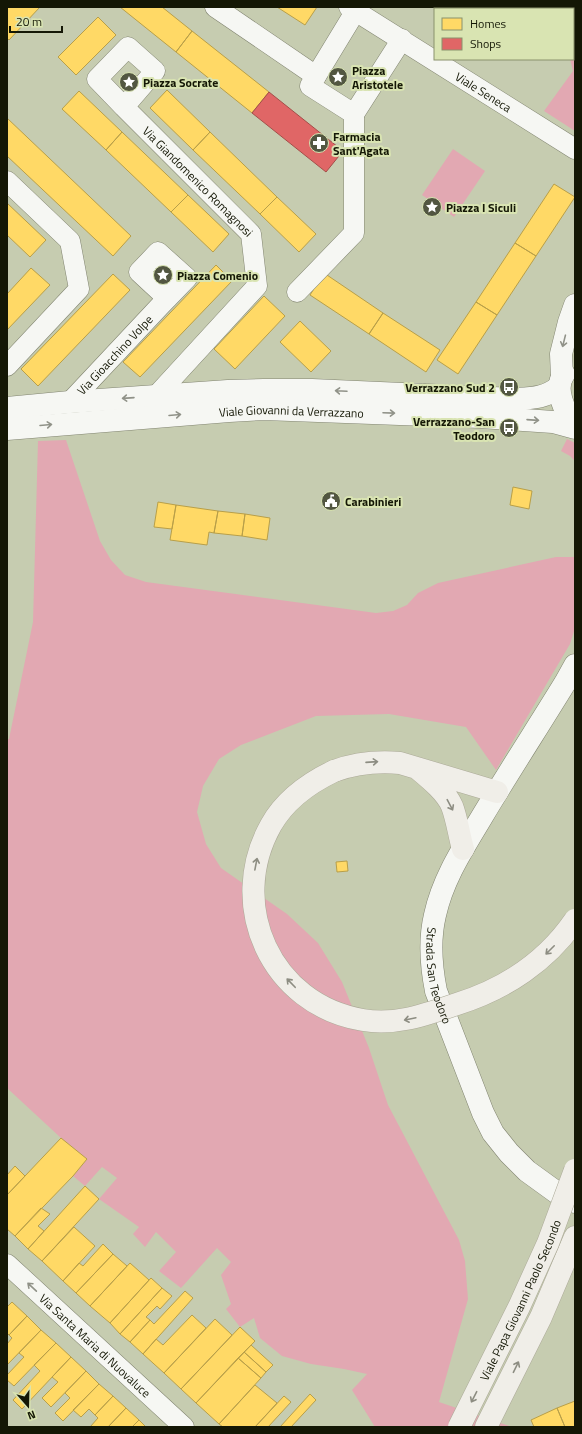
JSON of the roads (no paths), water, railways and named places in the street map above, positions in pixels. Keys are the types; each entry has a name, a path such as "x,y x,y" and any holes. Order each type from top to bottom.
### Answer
{"main road":[{"path":"575,305 561,354 565,375 563,404 575,425"},
{"name":"Viale Giovanni da Verrazzano","path":"7,408 228,390 312,390 515,399 539,397 552,392 565,375"},
{"name":"Viale Giovanni da Verrazzano","path":"7,428 229,410 264,409 481,417 553,422 575,428"},
{"name":"Strada San Teodoro","path":"575,665 449,873 440,895 431,942 433,976 436,991 483,1113 494,1133 509,1153 527,1171 563,1196 575,1202"},
{"path":"497,792 414,766 400,763 373,762 346,766 306,786 282,810 272,824 257,859 254,880 256,919 261,937 271,958 280,971 296,988 322,1007 343,1015 363,1020 402,1020 420,1017 482,995 518,976 561,939 575,920"},
{"path":"414,766 432,782 452,806 463,849"},
{"name":"Viale Papa Giovanni Paolo Secondo","path":"459,1427 519,1307 548,1243 575,1170"},
{"name":"Viale Papa Giovanni Paolo Secondo","path":"486,1427 541,1317 575,1237"}],"street":[{"path":"215,7 316,76"},
{"path":"354,8 310,86 354,114"},
{"name":"Viale Seneca","path":"354,8 402,40 575,148"},
{"path":"297,292 354,233 354,114 402,40"},
{"name":"Via Giandomenico Romagnosi","path":"131,114 251,234 257,286 156,396"},
{"path":"7,181 70,241 79,289 7,366"},
{"name":"Via Gioacchino Volpe","path":"70,402 163,303"},
{"name":"Via Santa Maria di Nuovaluce","path":"7,1264 184,1427"}],"place":[{"name":"Piazza Aristotele","path":"338,77"},
{"name":"Piazza Socrate","path":"129,82"},
{"name":"Farmacia Sant'Agata","path":"319,143"},
{"name":"Piazza I Siculi","path":"432,207"},
{"name":"Piazza Comenio","path":"163,275"},
{"name":"Verrazzano Sud 2","path":"509,387"},
{"name":"Verrazzano-San Teodoro","path":"509,428"},
{"name":"Carabinieri","path":"331,501"}]}
